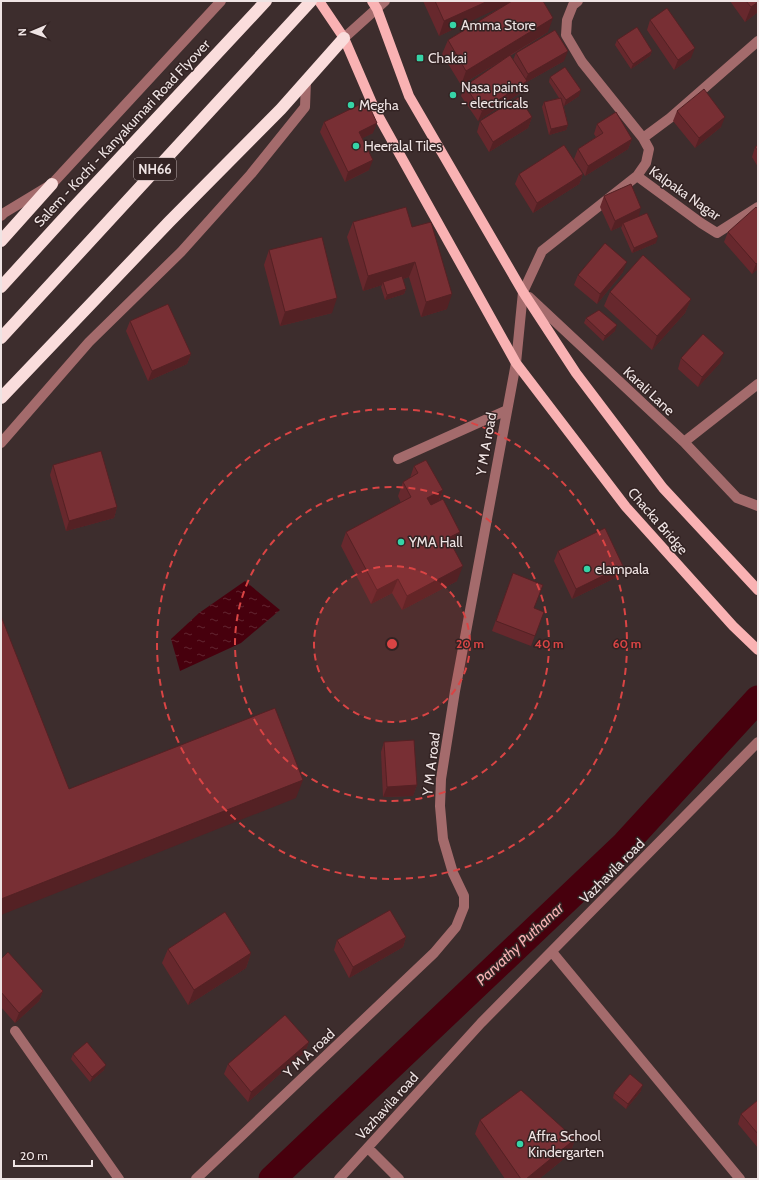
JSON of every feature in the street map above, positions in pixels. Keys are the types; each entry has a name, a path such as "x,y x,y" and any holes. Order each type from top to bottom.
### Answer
{"highway":[{"name":"Salem - Kochi - Kanyakumari Road Flyover","path":"1,287 266,1"},
{"name":"NH66","path":"1,338 310,1"},
{"path":"1,398 169,222 281,109 344,38"},
{"path":"1,241 52,184"}],"main road":[{"name":"Chacka Bridge","path":"320,1 344,38 375,110 516,363 626,507 733,626 758,650"},
{"name":"Chacka Bridge","path":"374,5 409,96 523,292 576,373 663,488 758,590"}],"street":[{"path":"3,214 52,184 221,1"},
{"path":"344,38 374,5 385,1"},
{"path":"578,1 573,5 567,20 566,35 582,62 643,138 670,118 758,41"},
{"path":"1,443 90,342 181,252 251,174 305,107 306,81"},
{"name":"Kalpaka Nagar","path":"516,363 523,292 542,251 637,176 646,163 649,149 643,138"},
{"name":"Kalpaka Nagar","path":"637,176 717,233 758,207"},
{"name":"Karali Lane","path":"523,292 684,442 737,498 758,506"},
{"name":"Y M A road","path":"196,1179 434,953 456,927 464,907 464,896 453,874 443,839 440,806 441,779 516,363"},
{"path":"684,442 758,384"},
{"path":"398,459 507,410"},
{"name":"Vazhavila road","path":"339,1179 481,1023 758,743"},
{"path":"552,952 740,1179"},
{"path":"15,1032 119,1179"},
{"path":"368,1148 399,1179"}],"water":[{"path":"245,581 280,610 241,643 180,671 171,639 199,613"}],"building":[{"path":"435,1 488,1 444,21"},
{"path":"512,1 543,1 553,18 466,71 448,40"},
{"path":"746,1 758,1 758,2 751,7"},
{"path":"667,8 695,48 678,60 650,20"},
{"path":"637,27 652,51 633,64 617,40"},
{"path":"555,30 568,51 528,74 516,53"},
{"path":"510,55 527,81 482,111 465,86"},
{"path":"565,67 581,90 566,100 550,77"},
{"path":"704,89 725,117 699,138 677,111"},
{"path":"519,97 532,117 493,142 480,121"},
{"path":"561,98 568,125 551,129 544,102"},
{"path":"367,101 377,123 359,132 373,160 348,172 324,122"},
{"path":"616,112 632,139 588,166 578,149 603,133 597,124"},
{"path":"564,145 583,174 537,203 519,174"},
{"path":"631,184 641,208 615,221 604,196"},
{"path":"406,207 412,227 431,222 452,294 426,302 415,262 368,276 353,222"},
{"path":"756,207 758,209 758,262 756,264 728,232"},
{"path":"647,213 658,237 634,248 623,223"},
{"path":"322,237 337,298 285,312 269,250"},
{"path":"605,243 627,262 600,294 578,275"},
{"path":"643,255 691,299 657,336 610,292"},
{"path":"402,276 406,289 387,295 383,282"},
{"path":"168,304 191,354 152,371 130,321"},
{"path":"599,310 617,325 605,336 586,318"},
{"path":"703,334 724,353 702,377 681,358"},
{"path":"101,451 117,507 69,521 53,465"},
{"name":"YMA Hall","path":"426,460 443,490 427,498 431,505 443,499 460,532 448,538 463,566 407,596 398,579 377,590 346,532 411,497 403,482 418,473 414,466"},
{"name":"elampala","path":"605,528 623,566 576,589 558,551"},
{"path":"513,573 543,585 534,608 544,612 535,636 496,621"},
{"path":"1,616 69,789 275,708 303,780 1,899"},
{"path":"414,740 417,785 387,787 384,742"},
{"path":"390,910 406,937 353,967 337,940"},
{"path":"225,912 251,953 194,990 168,949"},
{"path":"8,952 43,991 19,1013 1,992 1,959"},
{"path":"285,1015 309,1042 251,1092 228,1064"},
{"path":"87,1042 106,1065 92,1077 73,1054"},
{"path":"630,1074 643,1085 628,1104 614,1093"},
{"name":"Affra School Kindergarten","path":"521,1090 575,1139 526,1179 521,1179 480,1120"},
{"path":"758,1100 758,1134 741,1114"}],"waterway":[{"name":"Parvathy Puthanar","path":"272,1179 625,844 758,699"}],"place":[{"name":"Amma Store","path":"453,25"},
{"name":"Chakai","path":"420,58"},
{"name":"Nasa paints - electricals","path":"453,95"},
{"name":"Megha","path":"351,105"},
{"name":"Heeralal Tiles","path":"356,146"},
{"name":"YMA Hall","path":"401,542"},
{"name":"elampala","path":"587,569"},
{"name":"Affra School Kindergarten","path":"520,1144"}]}
